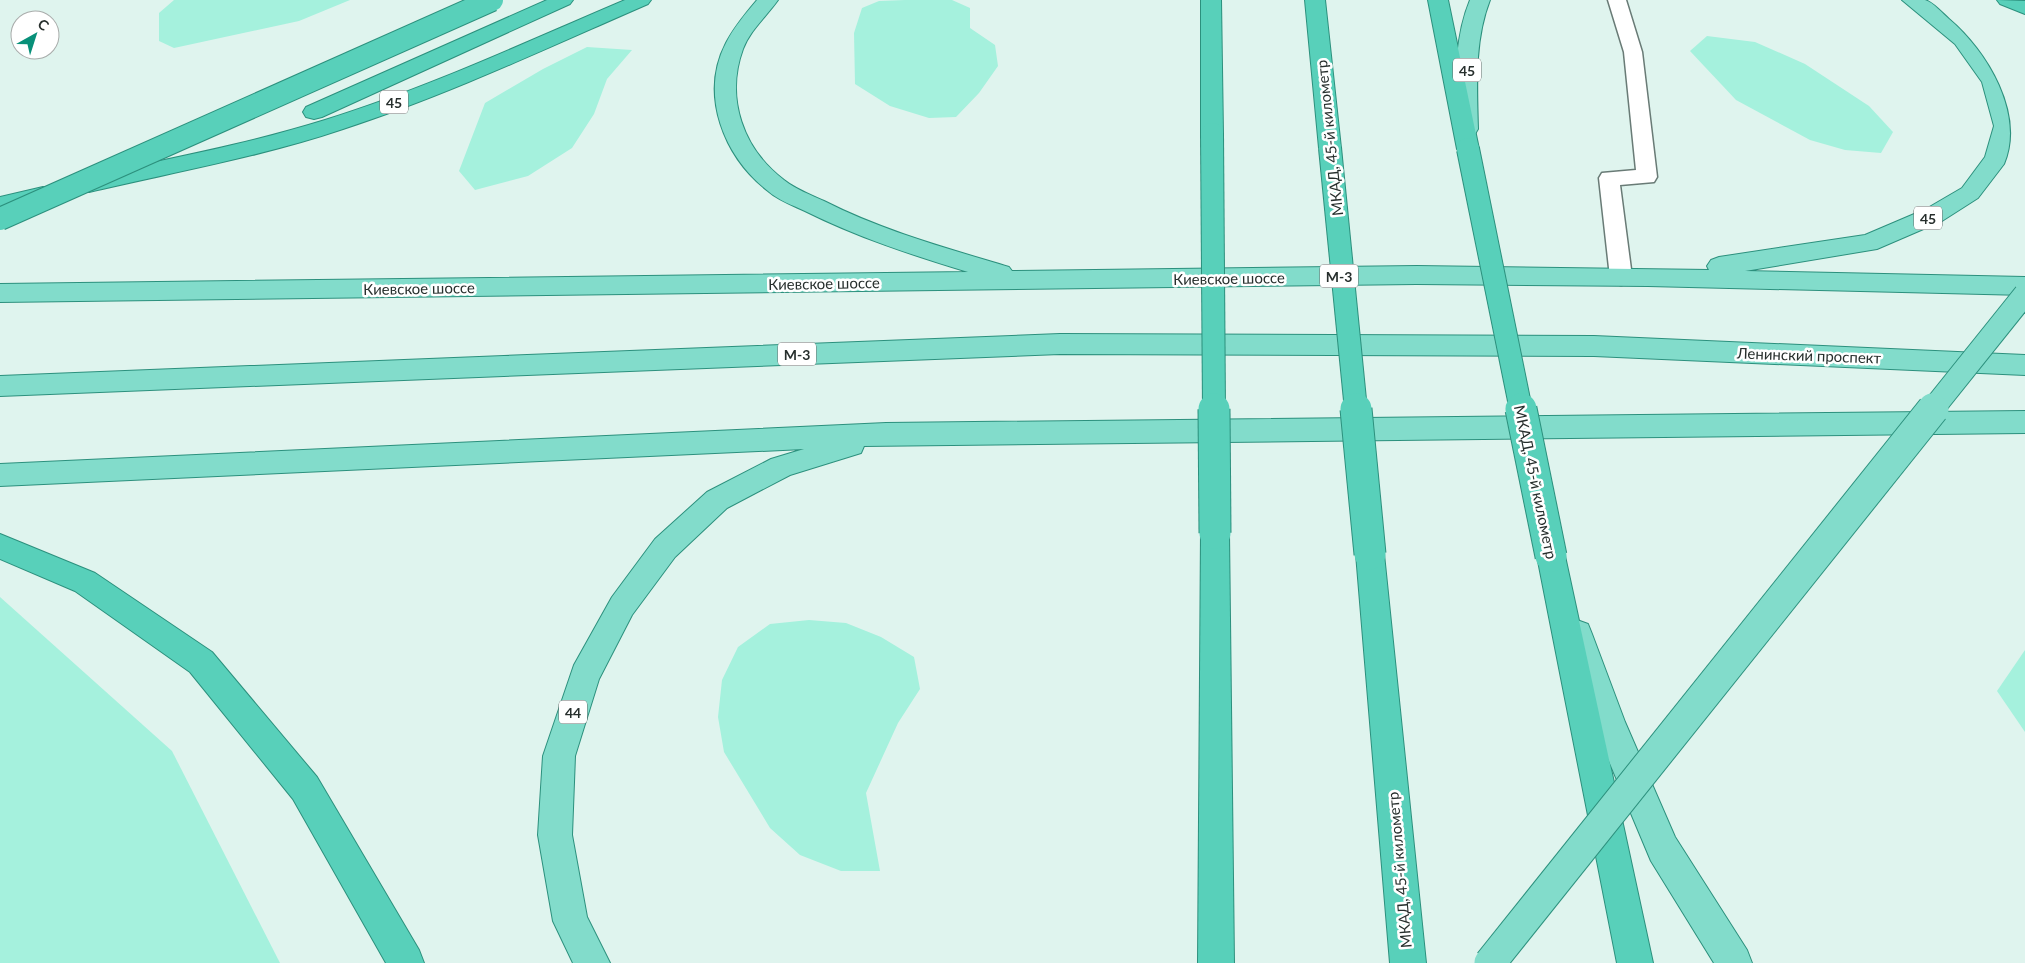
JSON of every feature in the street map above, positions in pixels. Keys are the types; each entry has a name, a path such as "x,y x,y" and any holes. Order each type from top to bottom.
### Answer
{"highway":[{"path":"0,219 492,0"},
{"path":"0,205 137,173 226,145 335,105 563,0"},
{"name":"45","path":"137,173 252,148 367,113 641,0"},
{"path":"1211,0 1216,963"},
{"name":"МКАД, 45-й километр","path":"1315,0 1408,963"},
{"name":"МКАД, 45-й километр","path":"1438,0 1635,963"},
{"path":"2007,0 2025,8"},
{"path":"0,546 85,582 202,662 305,788 406,963"}],"main road":[{"path":"768,0 751,19 733,49 724,87 728,122 746,155 777,186 836,218 907,246 1029,281"},
{"name":"45","path":"1467,145 1468,60 1475,11 1480,0"},
{"name":"45","path":"1648,278 1869,243 1934,215 1970,194 1996,159 2005,126 1992,82 1962,40 1922,6 1912,0"},
{"name":"Киевское шоссе","path":"0,293 1417,275 1648,278"},
{"path":"1648,278 2025,286"},
{"path":"1490,963 2025,294"},
{"name":"Ленинский проспект","path":"0,386 1060,344 1594,346 2025,364"},
{"path":"0,475 886,434 2025,422"},
{"name":"44","path":"592,963 570,921 555,835 559,756 585,675 622,606 665,548 717,500 781,467 886,434"},
{"path":"1552,560 1608,723 1663,849 1734,963"}],"lane":[{"path":"1616,0 1633,52 1647,177 1609,178 1621,277"}],"green space":[{"path":"174,0 350,0 299,21 174,48 159,41 159,13"},
{"path":"952,0 970,8 970,28 995,45 998,66 979,93 956,117 929,118 890,106 855,84 854,33 862,8 879,1"},
{"path":"1707,36 1755,42 1805,64 1869,106 1893,132 1881,153 1845,150 1810,140 1736,100 1690,51"},
{"path":"587,47 632,50 607,79 594,114 572,148 528,176 475,190 459,171 485,103 543,69"},
{"path":"0,597 172,751 280,963 0,963"},
{"path":"809,620 846,623 881,637 914,657 920,689 898,723 866,793 880,871 841,871 800,855 770,828 724,752 718,717 722,680 738,647 770,624"},
{"path":"2025,650 2025,732 1997,691"}]}
